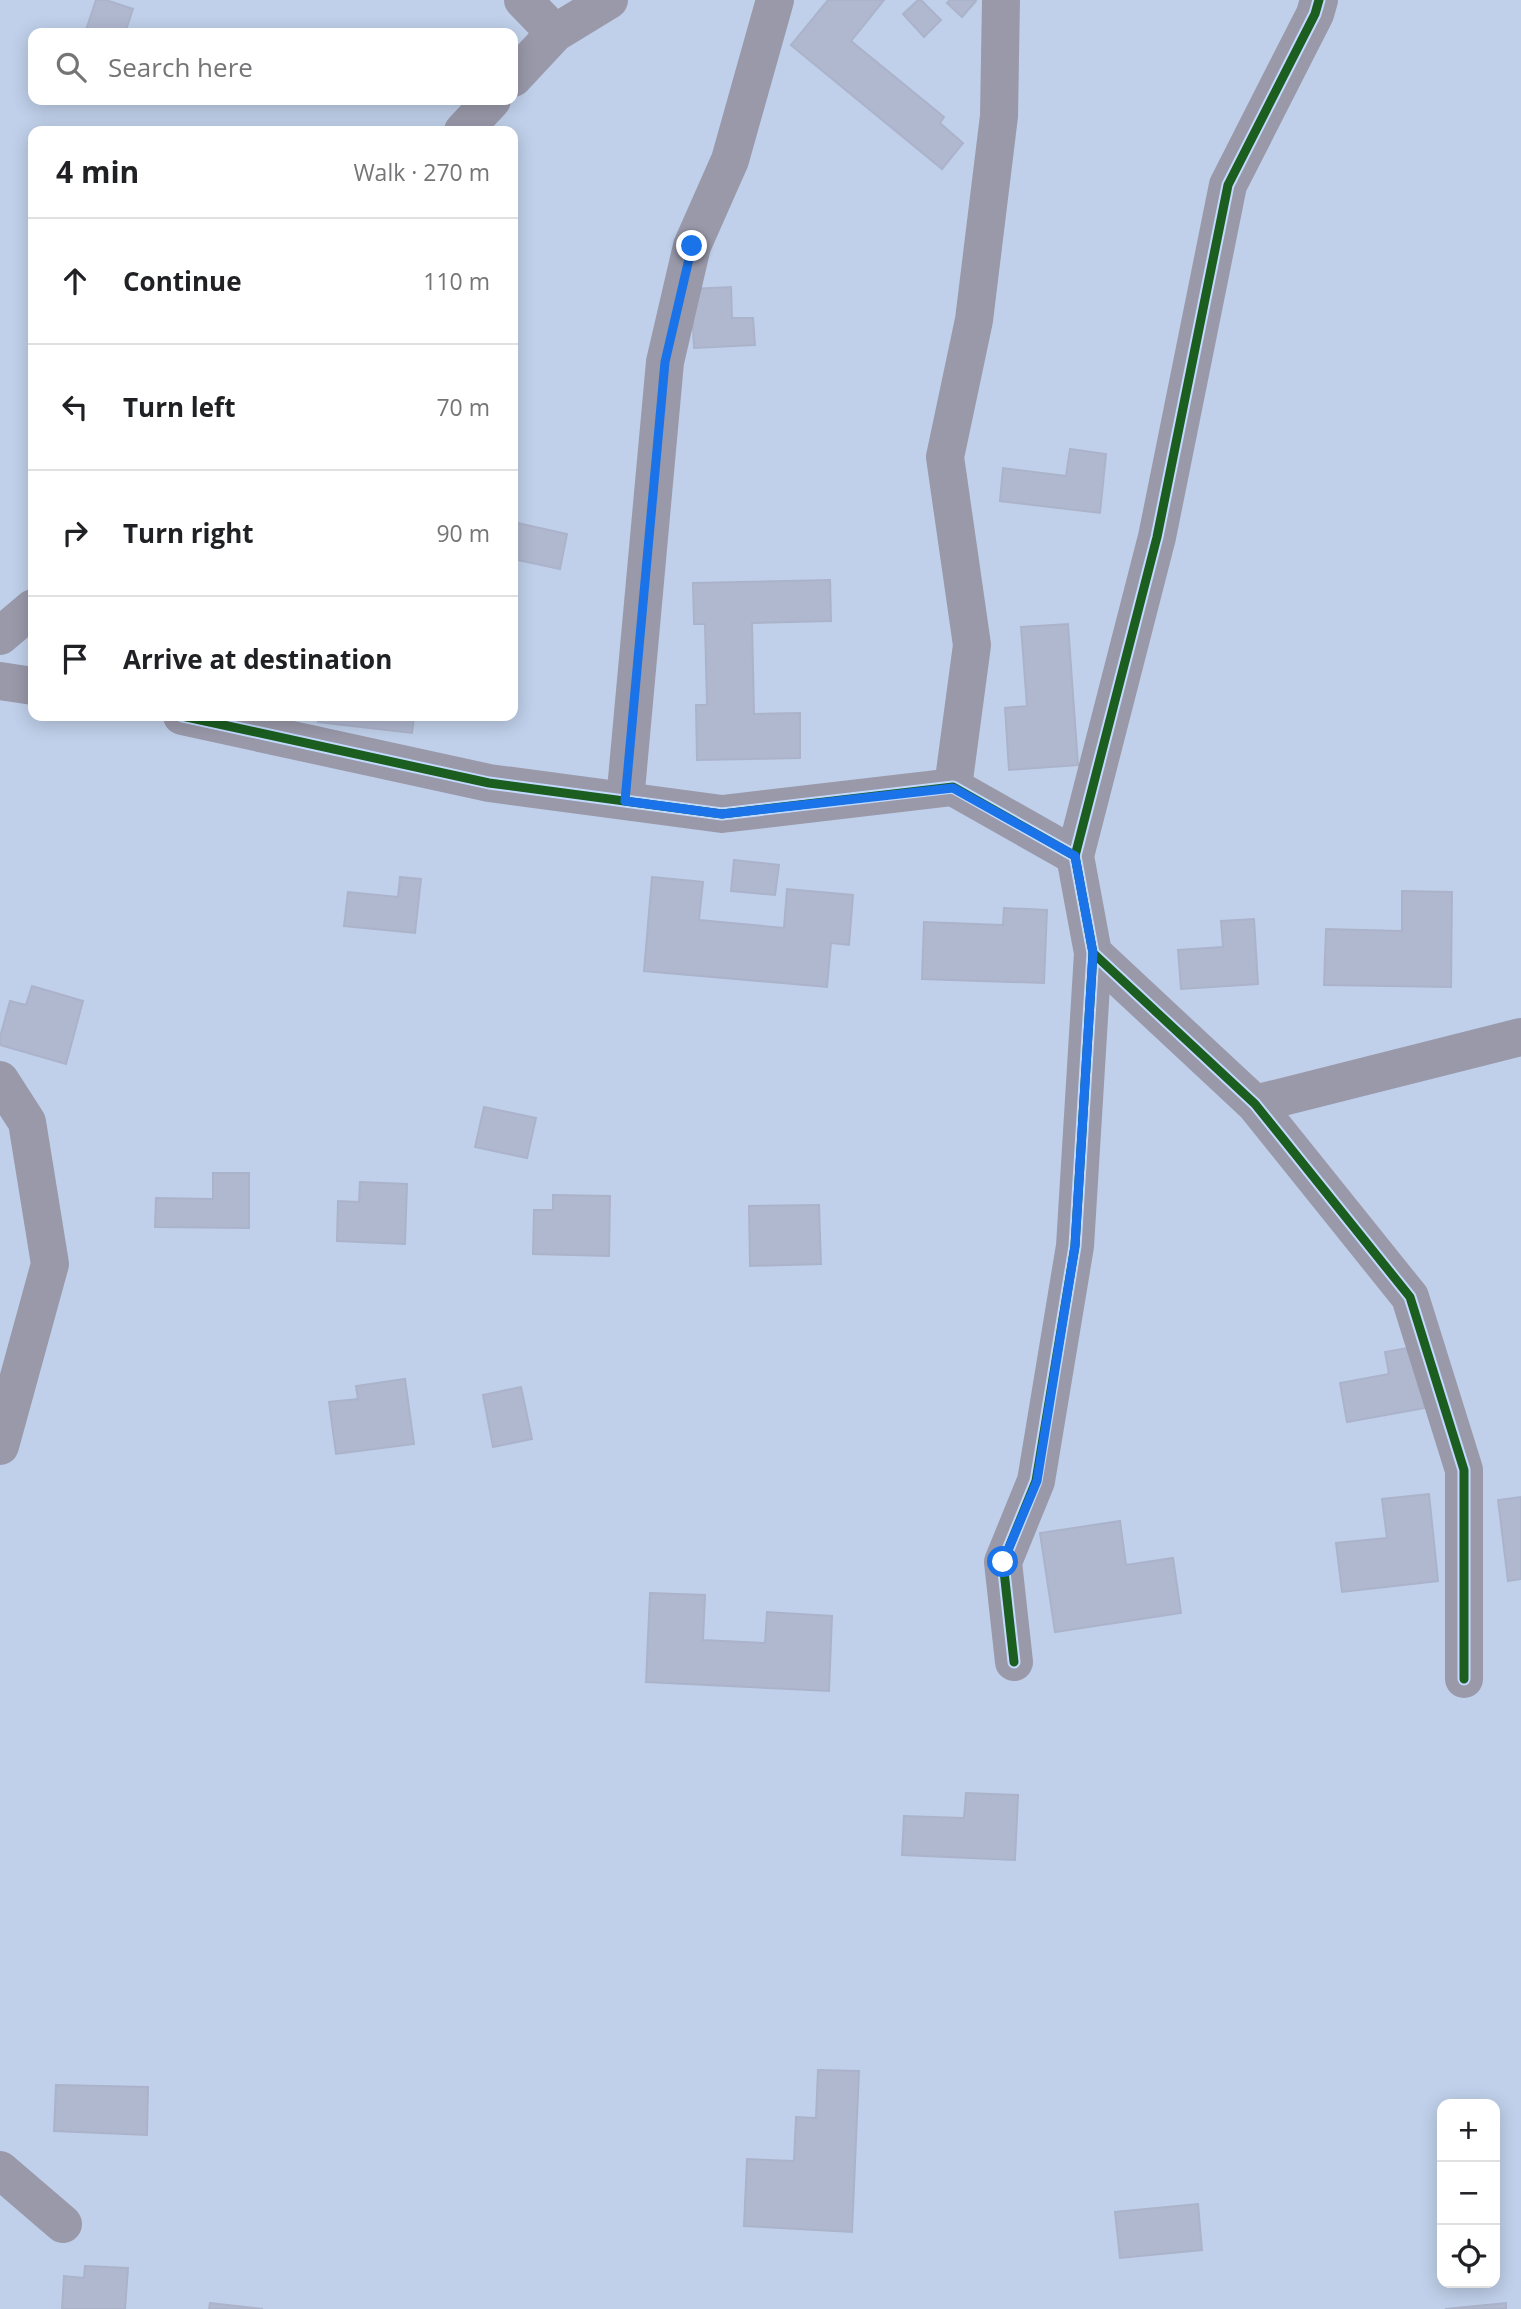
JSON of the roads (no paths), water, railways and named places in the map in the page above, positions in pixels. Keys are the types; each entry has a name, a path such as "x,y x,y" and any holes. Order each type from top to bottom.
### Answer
{"street":[{"path":"523,0 555,33"},
{"path":"518,73 555,33 609,0"},
{"path":"625,801 665,362 692,246 730,160 775,0"},
{"path":"953,788 972,645 945,457 974,320 999,117 1001,0"},
{"path":"1014,1662 1003,1562 1037,1481 1075,1246 1093,953 1075,856 1157,537 1228,185 1315,14 1319,0"},
{"path":"468,126 487,105"},
{"path":"0,636 28,612"},
{"path":"0,681 28,685"},
{"path":"205,721 489,783 722,814 953,788 1075,856"},
{"path":"1093,953 1255,1104 1410,1297 1464,1470 1464,1679"},
{"path":"1255,1104 1521,1037"},
{"path":"0,1080 27,1122 50,1264 0,1446"},
{"path":"0,2170 63,2224"}]}
